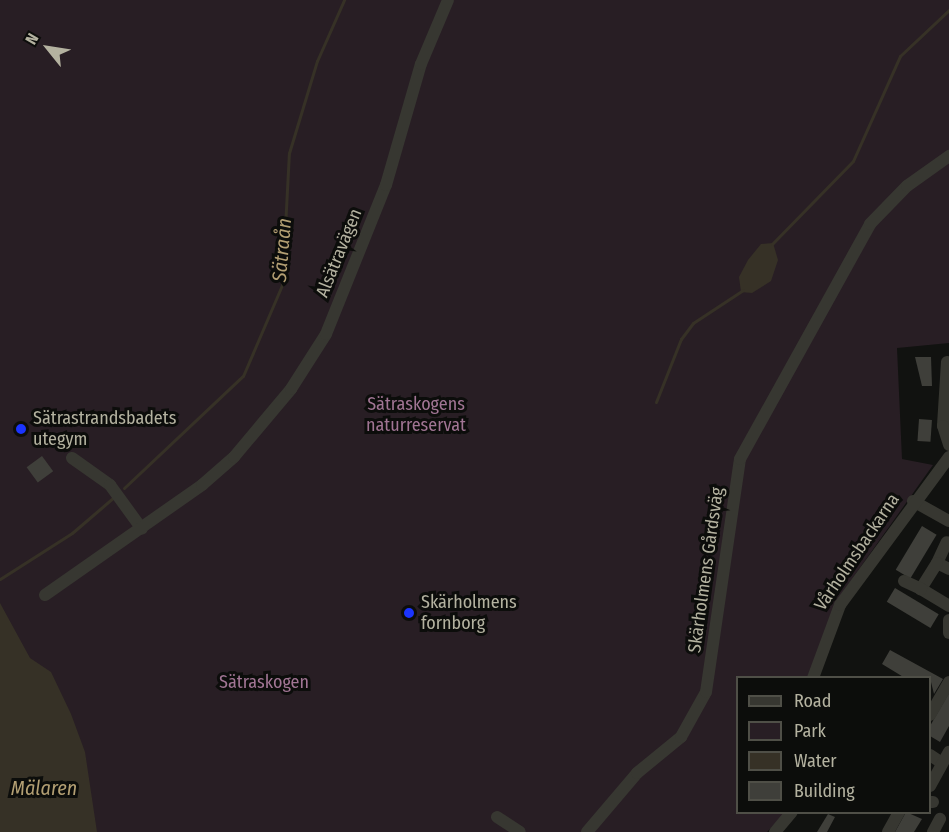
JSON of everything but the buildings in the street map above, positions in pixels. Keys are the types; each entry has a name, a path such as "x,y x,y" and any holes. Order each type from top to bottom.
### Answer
{"street":[{"name":"Alsätravägen","path":"45,595 202,485 234,457 291,389 326,334 386,184 421,64 448,0"},
{"name":"Skärholmens Gårdsväg","path":"587,832 637,773 681,737 706,692 740,459 870,224 907,186 949,156"},
{"path":"946,362 943,426 949,445"},
{"name":"Vårholmsbackarna","path":"814,676 836,613 913,501 949,457"},
{"path":"72,458 110,485 142,529"},
{"path":"913,501 949,520"},
{"path":"921,589 947,542"},
{"path":"937,563 949,569"},
{"path":"904,581 949,606"},
{"path":"949,620 949,633"},
{"path":"931,709 949,682"},
{"path":"931,755 946,758 931,784"},
{"path":"776,832 791,814"},
{"path":"888,832 898,814"},
{"path":"496,817 520,832"},
{"path":"933,832 940,819"}],"green space":[{"name":"Sätraskogens naturreservat","path":"0,0 949,0 949,343 897,348 902,459 933,465 837,600 808,676 736,676 736,814 784,814 767,832 0,832"}],"water":[{"path":"773,243 778,260 771,281 752,293 741,292 739,277 748,260 761,244"},
{"name":"Mälaren","path":"0,603 30,658 51,672 71,714 85,752 97,832 0,832"}],"waterway":[{"name":"Sätraån","path":"124,488 243,376 282,285 289,153 317,61 344,0"},
{"path":"772,244 853,161 900,56 949,10"},
{"path":"656,402 681,339 693,323 743,290"},
{"name":"Sätraån","path":"0,579 72,533 114,497"}],"place":[{"name":"Sätrastrandsbadets utegym","path":"21,429"},
{"name":"Skärholmens fornborg","path":"409,613"}],"park label":[{"name":"Sätraskogen","path":"264,682"}]}
